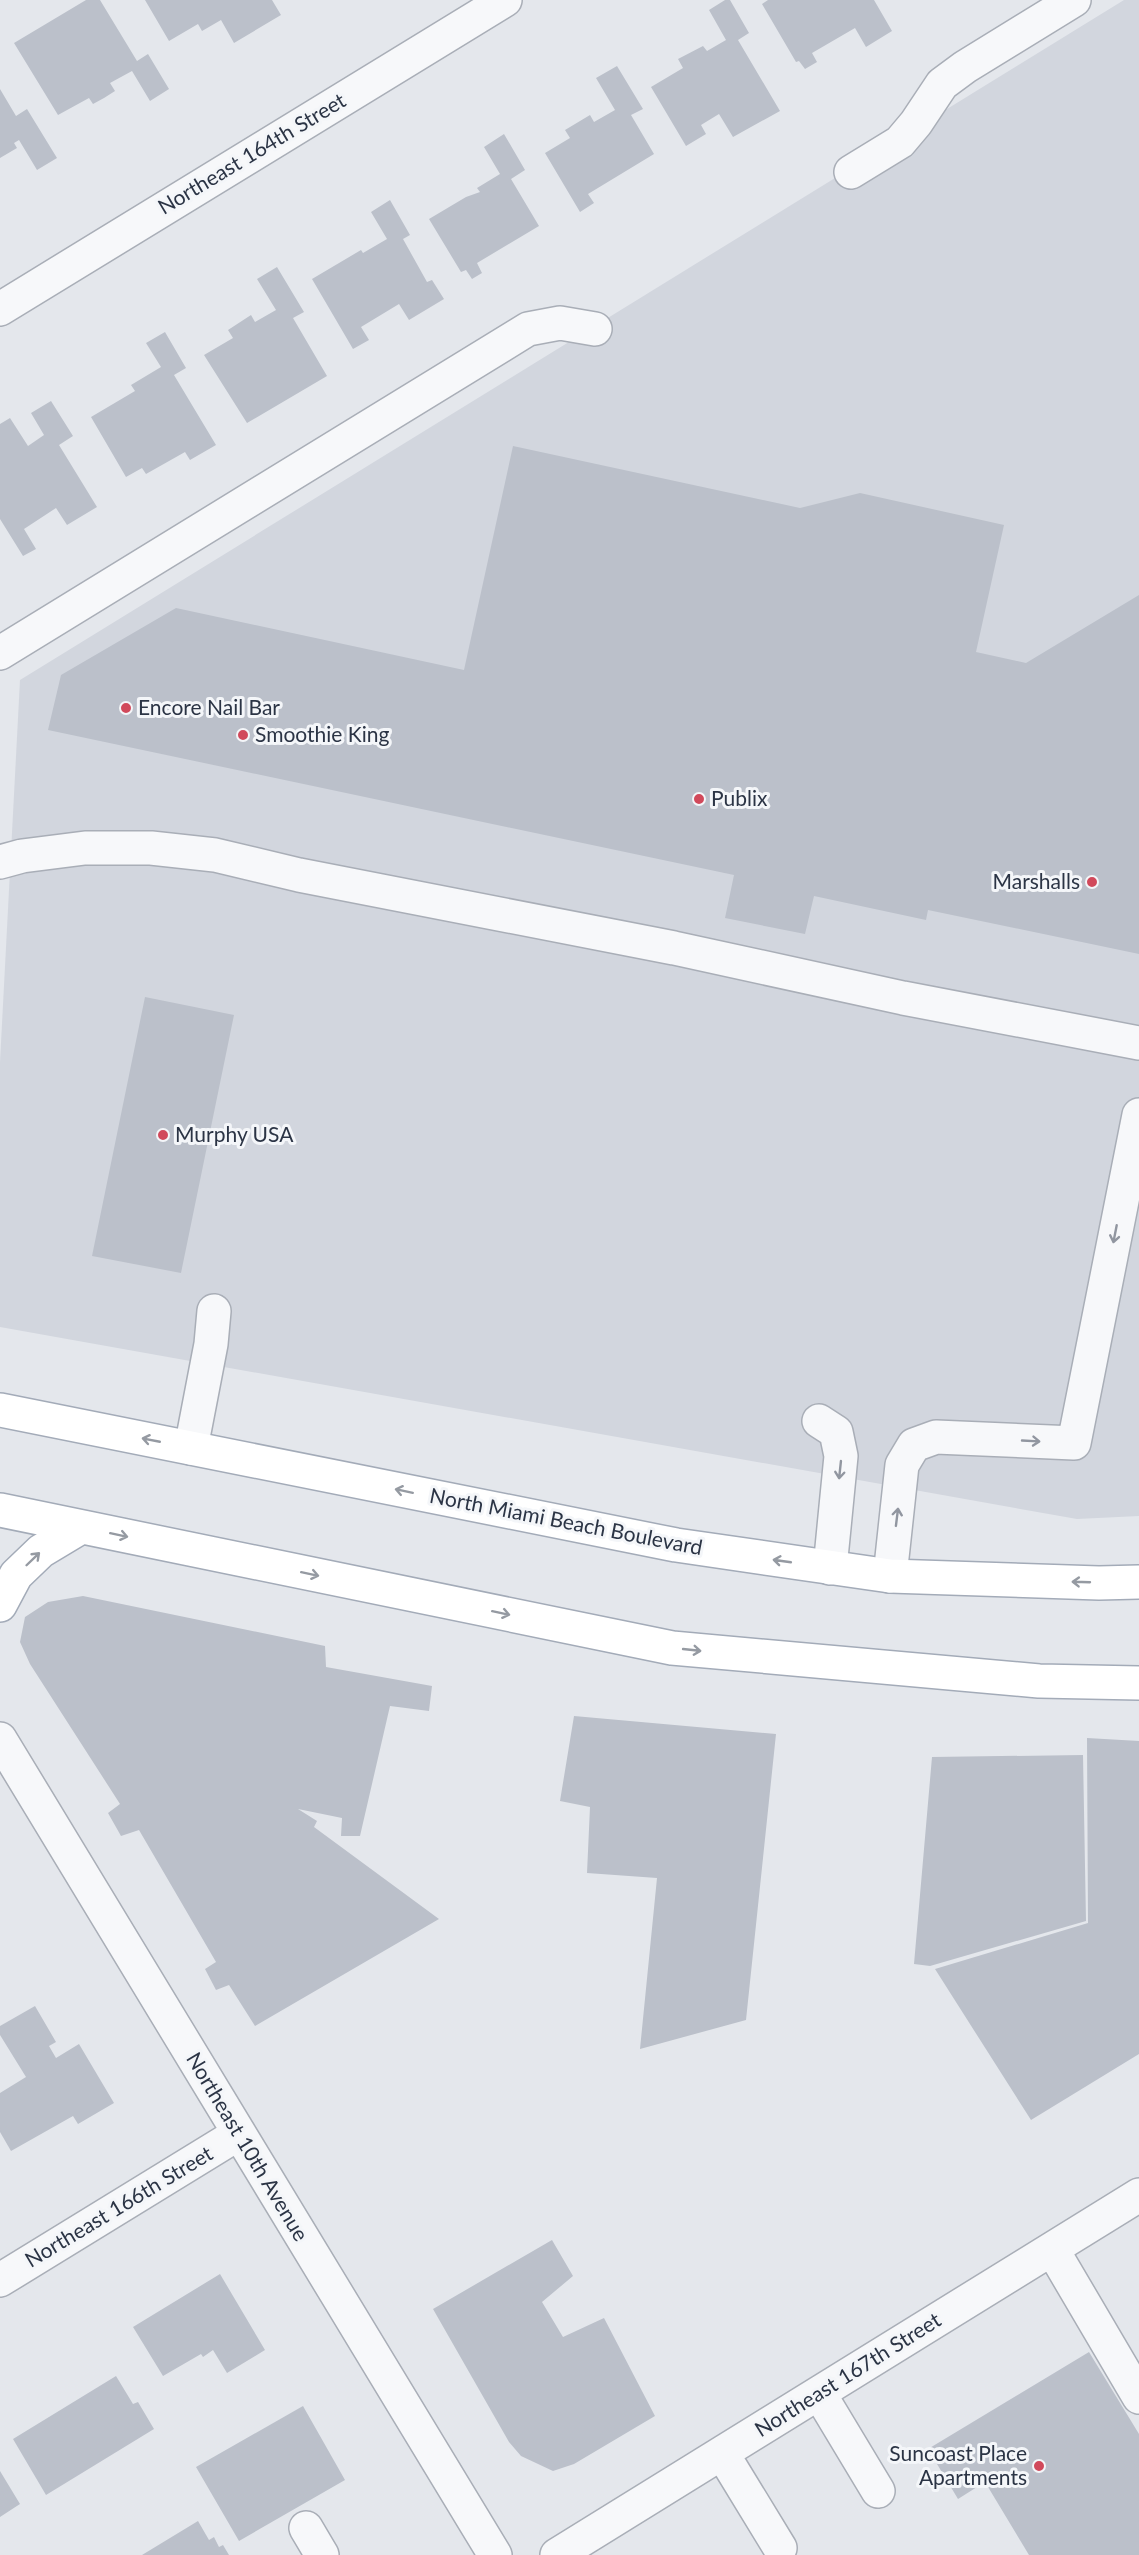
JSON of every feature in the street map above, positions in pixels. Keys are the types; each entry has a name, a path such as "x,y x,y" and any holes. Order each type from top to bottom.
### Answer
{"main road":[{"name":"North Miami Beach Boulevard","path":"0,1410 676,1545 890,1576 1099,1583 1139,1582"},
{"path":"0,1510 672,1648 1039,1681 1139,1683"},
{"path":"0,1605 16,1575 41,1551 81,1527"}],"street":[{"name":"Northeast 164th Street","path":"0,309 505,0"},
{"path":"851,172 900,142 916,123 942,84 965,67 1074,0"},
{"path":"0,653 528,329 561,323 595,329"},
{"path":"0,862 22,856 85,848 152,848 216,855 299,875 674,948 903,998 1139,1043"},
{"path":"890,1576 902,1465 915,1444 936,1437 1074,1443 1132,1186 1139,1115"},
{"path":"191,1448 211,1344 214,1311"},
{"path":"819,1421 836,1432 842,1456 830,1568"},
{"name":"Northeast 10th Avenue","path":"0,1739 495,2555"},
{"name":"Northeast 166th Street","path":"0,2280 238,2134"},
{"name":"Northeast 167th Street","path":"557,2555 1139,2195"},
{"path":"1052,2249 1139,2397"},
{"path":"819,2393 878,2491"},
{"path":"722,2453 780,2548"}],"shaded area":[{"path":"1124,0 1139,0 1139,1516 1077,1519 0,1327 0,1062 20,680"}],"building":[{"path":"86,0 100,0 137,61 148,54 169,89 150,101 132,71 110,83 115,91 104,98 93,104 89,98 58,115 14,43"},
{"path":"145,0 272,0 281,15 234,43 221,20 202,31 198,24 169,41"},
{"path":"725,0 730,0 749,33 738,40 780,111 733,137 719,114 701,125 706,134 686,146 651,87 683,68 678,59 703,46 707,51 726,40 709,10"},
{"path":"768,0 874,0 892,31 866,47 855,28 812,53 817,62 805,69 799,61 796,62 762,4"},
{"path":"617,66 643,109 631,115 654,154 588,194 594,203 580,212 545,153 570,138 565,130 590,115 594,122 615,110 596,78"},
{"path":"0,89 16,116 27,109 57,158 37,170 19,140 14,143 17,148 0,158"},
{"path":"504,134 525,170 511,179 539,226 477,263 482,273 472,279 466,270 461,272 429,219 466,197 480,192 477,188 500,174 484,147"},
{"path":"390,200 410,235 403,239 427,282 432,280 444,299 409,320 399,304 361,327 369,340 353,349 312,279 361,250 363,253 387,239 371,212"},
{"path":"277,267 304,312 293,318 327,376 247,423 204,355 233,338 228,330 251,315 255,322 276,310 257,279"},
{"path":"165,332 186,368 174,375 216,445 190,460 185,452 146,474 142,468 126,477 91,417 135,391 131,385 161,367 146,343"},
{"path":"51,401 73,436 59,445 97,507 67,525 56,508 24,529 36,549 23,556 0,519 0,424 10,418 28,446 44,435 31,413"},
{"path":"513,446 800,508 860,493 1004,525 976,652 1026,663 1139,595 1139,954 928,910 926,920 814,896 805,934 725,918 734,875 48,730 61,675 176,608 464,670"},
{"name":"Murphy USA","path":"145,997 234,1015 181,1273 92,1256"},
{"path":"83,1596 325,1646 326,1667 432,1686 429,1711 390,1706 360,1836 341,1836 342,1818 298,1809 317,1821 314,1827 439,1919 255,2026 229,1985 216,1990 205,1969 216,1962 139,1830 121,1836 108,1813 120,1804 30,1664 20,1642 25,1617 48,1602"},
{"path":"574,1716 776,1734 746,2020 640,2049 657,1878 587,1873 590,1807 560,1801"},
{"path":"1087,1738 1139,1741 1139,2054 1031,2120 935,1969 1088,1923"},
{"path":"1083,1755 1086,1921 930,1966 914,1964 932,1757"},
{"path":"35,2006 56,2042 49,2046 56,2058 79,2044 114,2103 78,2124 73,2116 11,2151 0,2132 0,2093 26,2077 0,2035 0,2026"},
{"path":"552,2240 573,2276 542,2302 563,2337 604,2318 655,2416 574,2464 553,2471 521,2456 509,2442 433,2309"},
{"path":"220,2274 265,2350 227,2373 213,2350 203,2357 201,2354 163,2376 133,2327"},
{"name":"Suncoast Place Apartments","path":"1089,2352 1139,2434 1139,2555 1029,2555 985,2482 958,2499 928,2449"},
{"path":"116,2376 133,2404 138,2402 154,2429 46,2495 13,2439"},
{"path":"303,2406 345,2480 239,2541 196,2467"},
{"path":"0,2471 20,2504 0,2517"},
{"path":"198,2521 209,2540 214,2537 219,2547 223,2545 229,2555 142,2555"}],"place":[{"name":"Encore Nail Bar","path":"126,708"},
{"name":"Smoothie King","path":"243,735"},
{"name":"Publix","path":"699,799"},
{"name":"Marshalls","path":"1092,882"},
{"name":"Murphy USA","path":"163,1135"},
{"name":"Suncoast Place Apartments","path":"1039,2466"}]}
